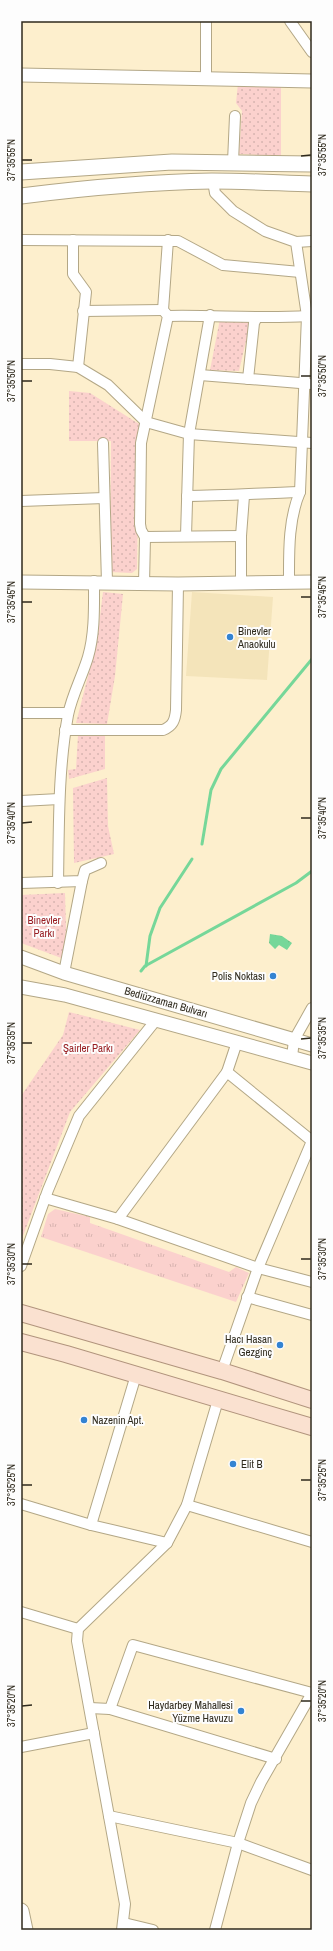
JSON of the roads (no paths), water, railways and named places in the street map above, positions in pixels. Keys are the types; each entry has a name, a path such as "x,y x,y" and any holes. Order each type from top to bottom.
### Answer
{"main road":[{"path":"21,172 172,162 312,164"},
{"path":"21,196 156,183 213,181 312,184"},
{"path":"21,1313 222,1371 312,1400"},
{"path":"21,1342 312,1427"},
{"path":"21,1911 25,1930"}],"street":[{"path":"206,21 206,78"},
{"path":"290,21 312,52"},
{"path":"21,75 312,81"},
{"path":"233,162 236,116"},
{"path":"213,181 215,194 233,211 265,231 296,242 312,241"},
{"path":"21,240 178,240 223,266 300,272"},
{"path":"73,240 73,274 86,292 78,367"},
{"path":"144,584 145,537 141,530 140,524 141,443 166,313 168,240"},
{"path":"289,582 293,518 295,504 300,492 307,443 309,315 300,272 296,242"},
{"path":"83,311 257,317 309,315"},
{"path":"186,536 189,434 210,316"},
{"path":"248,379 254,323 257,317"},
{"path":"21,364 50,364 78,367 108,385 146,422 189,434 307,443"},
{"path":"200,375 307,384"},
{"path":"58,883 59,799 65,730 68,713 90,646 100,582 104,498 103,443"},
{"path":"187,496 244,496 253,494 300,492"},
{"path":"241,583 241,536 244,496"},
{"path":"21,501 104,498"},
{"path":"145,537 241,536"},
{"path":"21,582 178,584 312,582"},
{"path":"65,730 163,730 174,723 176,710 178,584"},
{"path":"21,713 68,713"},
{"path":"21,801 59,799"},
{"path":"64,973 85,870 101,864"},
{"path":"21,883 58,883 82,881"},
{"name":"Bediüzzaman Bulvarı","path":"21,957 64,973 312,1045"},
{"name":"Bediüzzaman Bulvarı","path":"21,987 65,995 312,1063"},
{"path":"292,1057 294,1040 312,1008"},
{"path":"21,1266 45,1198 79,1116 156,1020"},
{"path":"118,1219 227,1072 237,1042"},
{"path":"222,1371 258,1268 312,1141 227,1072"},
{"path":"45,1198 118,1219 258,1268 312,1282"},
{"path":"247,1297 312,1315"},
{"path":"91,1525 136,1375"},
{"path":"153,1930 123,1926 125,1904 77,1641 78,1630 166,1543 187,1505 218,1400"},
{"path":"21,1504 91,1525 166,1543"},
{"path":"187,1505 312,1542"},
{"path":"21,1612 78,1630"},
{"path":"110,1709 133,1645 312,1693 276,1759 261,1782 251,1803 238,1844 215,1930"},
{"path":"90,1708 110,1709 276,1759"},
{"path":"21,1747 94,1732"},
{"path":"109,1816 238,1844 312,1870"}],"water":[{"path":"270,934 282,936 292,943 287,950 279,945 275,949 269,943"}],"waterway":[{"path":"202,844 211,790 221,769 312,659"},
{"path":"146,966 150,936 160,908 192,859"},
{"path":"141,971 145,966 296,883 312,871"}],"place":[{"name":"Binevler Anaokulu","path":"230,637"},
{"name":"Polis Noktası","path":"273,976"},
{"name":"Hacı Hasan Gezginç","path":"280,1345"},
{"name":"Nazenin Apt.","path":"84,1420"},
{"name":"Elit B","path":"233,1464"},
{"name":"Haydarbey Mahallesi Yüzme Havuzu","path":"241,1711"}],"park label":[{"name":"Binevler Parkı","path":"44,926"},
{"name":"Şairler Parkı","path":"88,1048"}]}
